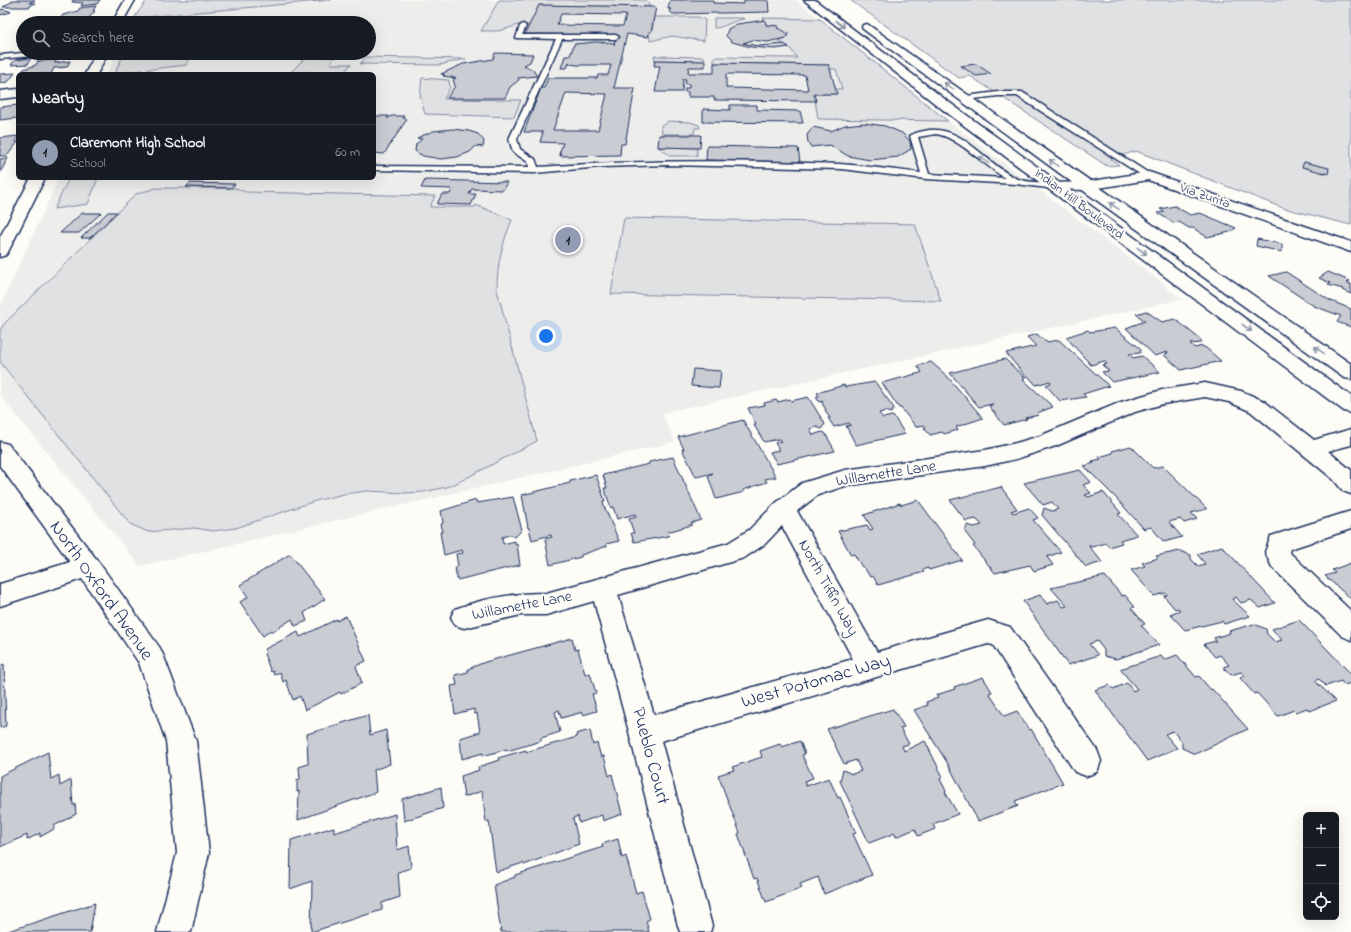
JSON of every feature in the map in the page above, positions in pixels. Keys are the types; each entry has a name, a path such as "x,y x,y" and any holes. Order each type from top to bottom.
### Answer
{"street":[{"path":"122,16 130,0"},
{"name":"Indian Hill Boulevard","path":"809,0 1054,186 1351,406"},
{"name":"Indian Hill Boulevard","path":"855,18 1086,186 1351,373"},
{"path":"92,72 98,60"},
{"path":"0,95 16,93"},
{"name":"Via Zurita","path":"1054,186 1086,186 1149,176 1351,247"},
{"path":"0,252 37,180"},
{"name":"Willamette Lane","path":"464,617 521,604 546,604 735,551 757,537 784,509 810,488 845,478 985,458 1016,452 1048,441 1128,407 1162,397 1205,390 1234,396 1257,406 1312,448 1341,473 1351,485"},
{"path":"1312,448 1351,437"},
{"name":"North Oxford Avenue","path":"0,450 88,567 150,657 181,741 193,853 174,932"},
{"name":"North Tiffin Way","path":"784,509 871,666"},
{"path":"1351,520 1280,543 1277,552 1281,560 1351,628"},
{"path":"0,595 88,567"},
{"name":"Pueblo Court","path":"603,587 644,732 694,926"},
{"name":"West Potomac Way","path":"644,732 988,632 1001,635 1086,761"}],"lane":[{"path":"523,26 518,37 616,38"},
{"path":"534,170 532,161 516,150 513,139 560,37"},
{"path":"0,57 16,56"},
{"path":"966,98 1012,92 1019,94 1149,176"},
{"path":"926,176 914,136 936,130 952,135 983,160 1016,181"},
{"path":"376,168 534,170 601,165 673,163 841,167 926,176 1016,181 1054,186"}],"shaded area":[{"path":"147,0 331,0 156,16 135,16"},
{"path":"331,0 796,0 948,121 1168,287 1166,288 1168,290 1183,299 662,413 675,442 140,566 0,395 0,307 58,180 376,180 376,72 108,72 114,60 376,60 376,16 156,16"},
{"path":"499,0 646,0 650,7 539,5 530,25 519,25 498,31 481,31"},
{"path":"850,0 1351,0 1351,225 1283,208 1136,151 1111,159 1119,165 1107,166 970,76 959,78"},
{"path":"654,17 698,17 705,20 704,41 672,36 650,41 649,32 652,31"},
{"path":"714,18 743,18 744,19 714,28"},
{"path":"763,18 820,19 948,121 818,119 814,94 836,94 835,89 842,89 836,69 830,69 829,65 714,63 714,57 797,58 789,47 778,41 786,38 788,34 777,28 778,26 766,25"},
{"path":"654,56 704,57 705,61 655,60"},
{"path":"376,57 466,59 439,65 360,64 363,60 376,60"},
{"path":"121,60 189,60 187,65 115,72"},
{"path":"303,60 333,60 330,64 351,64 345,72 291,72"},
{"path":"422,78 449,80 450,87 444,99 521,100 514,117 425,114 420,96"},
{"path":"668,121 690,122 699,125 700,128 695,128 694,134 662,134 661,125 666,124"},
{"path":"658,147 697,148 697,156 671,156"},
{"path":"68,180 97,180 88,204 54,209"},
{"path":"156,188 236,188 246,192 435,196 430,207 475,207 476,205 512,220 505,237 501,254 497,290 537,441 451,486 424,492 405,493 367,491 344,494 315,501 236,528 213,531 195,528 148,532 130,524 0,362 0,331 3,325 136,194"},
{"path":"624,218 915,224 941,301 611,294"}],"building":[{"path":"14,0 35,0 29,3 35,3 29,7 3,7"},
{"path":"73,0 100,0 97,4 81,6 83,3 72,2"},
{"path":"670,0 713,0 713,3 744,4 744,0 768,0 769,12 673,14 669,11 671,9 668,9"},
{"path":"539,5 656,7 651,32 649,32 648,37 627,34 614,88 635,88 625,144 621,144 620,155 560,156 561,153 559,154 563,143 540,142 543,132 524,132 541,88 544,88 548,78 597,78 598,75 608,75 611,65 577,65 570,64 569,62 567,68 561,68 565,56 570,56 574,44 596,42 614,43 614,45 616,35 525,34","holes":["561,14 626,15 623,26 557,25","566,93 607,94 598,130 553,130"]},
{"path":"96,6 93,11 95,11 91,16 62,16 78,11 80,8"},
{"path":"0,9 10,11 11,12 0,15"},
{"path":"765,20 766,25 779,26 777,28 788,34 786,38 767,42 753,40 743,43 758,46 784,44 789,47 775,49 751,47 732,42 726,36 728,29 737,24"},
{"path":"495,53 533,54 530,62 524,65 533,70 537,76 518,78 519,80 510,87 505,98 447,98 455,86 453,79 456,78 443,76 445,75 441,74 463,64 493,59"},
{"path":"15,60 30,60 28,64 11,65"},
{"path":"56,60 55,63 70,61 67,67 54,68 52,72 22,72 24,69 36,65 38,61"},
{"path":"655,60 705,61 705,67 689,67 688,73 714,73 714,63 829,65 837,94 814,94 816,101 714,100 714,97 688,97 688,92 685,92 685,88 689,88 689,84 685,84 686,79 683,79 682,92 655,92 660,66 654,66","holes":["726,74 805,75 808,90 726,88"]},
{"path":"976,64 991,74 976,76 961,66"},
{"path":"15,73 8,82 0,83 0,74"},
{"path":"16,105 16,118 0,120 0,107"},
{"path":"730,105 757,105 757,110 800,111 803,123 703,122 703,109 730,110"},
{"path":"376,116 389,116 387,118 389,118 391,116 404,116 403,118 407,119 384,154 376,153"},
{"path":"864,123 885,126 902,133 910,141 911,149 898,157 870,160 848,156 830,145 811,147 808,142 807,135 813,127 831,131 845,125"},
{"path":"452,129 469,131 478,134 484,141 483,147 476,146 470,152 457,157 441,159 423,156 415,151 416,144 422,139 417,138 433,131"},
{"path":"659,135 701,135 700,148 658,147"},
{"path":"16,136 16,145 7,156 0,156 0,138"},
{"path":"707,146 798,148 800,162 706,160"},
{"path":"8,158 0,173 0,159"},
{"path":"1304,162 1329,168 1328,174 1302,167"},
{"path":"425,180 507,182 503,190 472,189 469,194 476,194 471,205 437,204 442,194 450,194 452,189 421,188"},
{"path":"190,183 235,184 231,188 186,187"},
{"path":"1175,206 1190,215 1200,213 1236,228 1230,232 1207,237 1193,228 1189,228 1179,222 1173,223 1158,213 1165,212 1160,209"},
{"path":"108,212 117,212 90,238 81,238"},
{"path":"82,213 101,213 79,233 60,233"},
{"path":"1257,239 1282,244 1282,252 1256,246"},
{"path":"1286,272 1329,300 1351,309 1351,327 1337,322 1341,316 1314,306 1269,276"},
{"path":"1328,272 1350,281 1347,283 1351,284 1351,294 1342,290 1343,289 1328,285 1330,283 1319,278"},
{"path":"1146,311 1162,322 1175,319 1201,340 1201,343 1190,344 1195,348 1202,346 1206,348 1221,361 1181,370 1164,355 1168,353 1167,352 1155,356 1126,328 1145,321 1136,314"},
{"path":"1115,328 1141,349 1140,353 1129,354 1133,358 1142,356 1160,372 1112,382 1102,372 1109,371 1102,365 1107,364 1104,361 1091,365 1066,337 1088,330 1090,332"},
{"path":"1037,334 1046,342 1059,340 1109,386 1083,394 1086,397 1060,401 1046,385 1051,383 1050,381 1036,385 1028,376 1026,377 1006,353 1036,346 1027,337"},
{"path":"1005,359 1025,378 1023,379 1026,382 1053,407 1037,413 1039,415 1004,425 989,406 993,404 979,407 950,373"},
{"path":"931,362 947,376 983,418 956,427 958,430 944,434 942,432 930,435 924,428 926,427 924,425 916,427 901,408 899,408 882,383 920,373 922,372 917,366"},
{"path":"693,369 721,371 719,388 691,386"},
{"path":"875,382 894,408 891,413 886,411 879,413 883,418 894,417 905,434 856,445 846,426 851,425 849,423 834,427 828,418 830,418 822,403 823,401 819,402 816,397 819,396 817,393 844,385 845,387"},
{"path":"808,397 825,424 821,429 817,427 810,429 813,435 822,432 825,433 835,451 777,464 770,452 779,450 775,443 781,441 779,439 764,442 754,425 756,425 748,408 765,405 764,403 776,400 778,402 790,399 791,401"},
{"path":"743,420 776,477 765,479 767,482 743,490 744,492 716,499 708,476 713,473 696,477 682,449 684,449 678,437"},
{"path":"1131,446 1153,468 1163,466 1207,509 1191,513 1197,519 1184,523 1180,519 1169,522 1182,537 1164,542 1151,527 1144,529 1084,466 1094,463 1092,461 1101,459 1099,457 1113,453 1112,451"},
{"path":"673,457 701,520 691,523 692,525 667,532 669,536 634,542 631,533 634,533 629,519 636,517 635,514 617,519 613,507 611,508 604,488 607,488 603,475"},
{"path":"1080,470 1091,482 1083,485 1091,493 1085,495 1088,497 1103,492 1121,513 1118,514 1137,535 1120,540 1122,543 1109,547 1106,543 1092,547 1088,545 1102,562 1086,567 1042,515 1044,508 1052,511 1058,509 1052,502 1043,505 1024,483"},
{"path":"596,475 605,501 603,501 604,506 619,541 606,544 607,546 581,555 581,557 550,565 545,539 552,537 551,535 532,540 528,528 522,495"},
{"path":"1001,487 1017,509 1011,511 1013,513 1029,508 1038,518 1033,520 1061,552 1047,557 1053,565 1034,571 1030,565 995,573 973,546 975,545 965,532 967,525 974,527 982,525 976,519 966,521 950,500"},
{"path":"513,497 522,530 515,537 510,535 502,537 503,544 515,541 515,544 517,544 520,565 457,580 455,567 458,566 456,554 463,553 462,550 444,555 440,532 443,532 441,524 443,523 441,511 476,500 477,503"},
{"path":"918,500 962,560 929,570 928,568 922,570 924,572 878,585 873,576 870,577 864,567 862,567 854,554 851,555 838,531 867,525 870,530 873,529 864,515 900,503 901,505"},
{"path":"1222,546 1275,603 1260,608 1251,600 1241,603 1236,597 1232,599 1250,616 1224,624 1222,621 1185,630 1170,614 1180,610 1178,608 1175,609 1164,596 1167,595 1165,593 1154,596 1131,570 1145,566 1142,563 1158,558 1156,556 1180,551 1191,555 1191,559 1198,566 1205,564 1197,554"},
{"path":"290,554 325,599 304,613 307,621 295,626 292,619 263,636 240,602 248,597 240,585"},
{"path":"1351,563 1351,599 1325,576 1335,573 1332,570"},
{"path":"1105,576 1122,596 1125,595 1135,607 1131,608 1145,624 1141,625 1159,645 1116,659 1104,656 1104,650 1097,641 1089,644 1098,655 1068,665 1023,601 1040,595 1047,604 1058,600 1063,607 1067,606 1051,588"},
{"path":"346,616 366,661 356,666 362,683 341,694 340,692 305,710 300,696 293,700 286,680 283,682 280,672 274,675 273,671 271,672 264,654 266,653 265,649 298,632 300,637"},
{"path":"1299,620 1351,674 1351,683 1344,685 1341,681 1326,686 1319,679 1315,681 1336,701 1309,711 1307,708 1296,712 1294,710 1278,716 1257,693 1254,694 1240,678 1245,676 1241,672 1231,675 1223,667 1229,665 1220,655 1215,657 1204,644 1216,641 1214,638 1230,633 1229,631 1254,624 1266,629 1267,634 1275,642 1282,640 1272,629"},
{"path":"572,638 575,650 578,649 585,674 590,673 596,693 592,694 597,711 583,715 583,712 561,718 559,710 555,712 560,732 541,738 541,741 507,751 507,749 483,756 483,753 462,759 460,738 480,732 477,713 474,714 474,709 455,714 451,686 457,685 455,675 468,672 468,669 485,662"},
{"path":"1177,655 1196,677 1199,676 1211,690 1212,689 1248,729 1195,754 1182,748 1182,742 1173,731 1165,734 1177,748 1147,761 1095,690 1109,685 1113,689 1127,683 1133,691 1137,689 1120,669 1161,656 1164,660"},
{"path":"4,664 6,726 0,728 0,666"},
{"path":"983,677 992,692 989,693 1004,716 1017,711 1029,730 1031,729 1063,783 1015,801 1018,806 978,821 948,764 914,710 928,705 926,702 938,698 936,695"},
{"path":"893,709 904,727 900,728 909,744 902,746 904,751 925,741 943,777 940,779 946,791 945,792 958,814 933,824 935,829 918,836 915,829 896,837 895,833 869,843 840,781 843,770 852,774 861,771 856,760 844,764 827,729"},
{"path":"368,715 370,735 386,730 390,764 374,770 376,792 298,820 299,791 297,792 297,780 300,779 299,767 308,764 307,734"},
{"path":"590,730 593,745 597,743 601,757 604,756 609,776 612,774 622,814 603,821 602,815 579,823 578,816 573,818 579,844 524,865 523,863 496,872 489,821 486,822 482,791 464,797 461,776 479,770 478,767 499,760 498,758 526,750 526,752 577,737 576,734"},
{"path":"800,741 805,754 802,755 813,778 804,781 806,786 829,778 838,798 840,797 856,833 853,834 872,875 824,894 818,877 800,884 802,888 766,902 757,878 754,879 738,834 740,833 718,775 734,770 732,767 762,757 760,751 780,744 782,747"},
{"path":"48,752 51,779 59,775 60,786 71,780 73,805 75,804 76,814 54,826 54,829 40,837 40,833 27,840 27,835 0,847 0,776"},
{"path":"441,787 443,808 404,821 402,799"},
{"path":"395,814 397,850 409,846 411,868 398,872 400,897 382,903 382,910 311,932 312,881 290,889 291,840 334,827 334,833"},
{"path":"618,839 622,858 626,856 636,893 642,891 650,919 646,921 649,932 501,932 494,885 515,877 515,875 603,847 602,844"},
{"path":"95,903 90,932 5,932"}],"place":[{"name":"Claremont High School","path":"568,240"}]}
